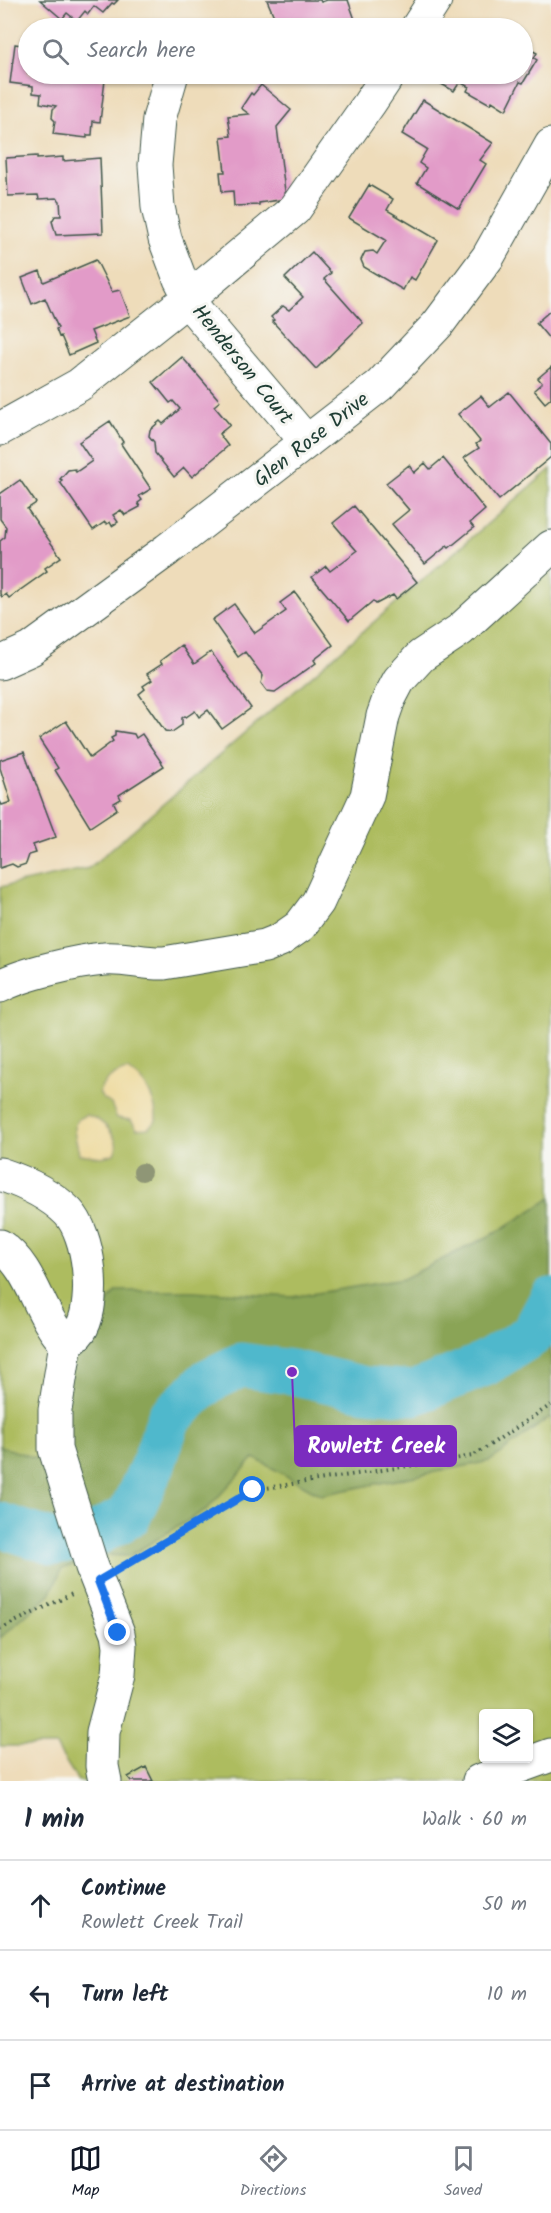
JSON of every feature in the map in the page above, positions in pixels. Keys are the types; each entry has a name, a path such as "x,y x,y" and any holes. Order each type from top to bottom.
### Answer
{"street":[{"path":"423,18 435,0"},
{"name":"Henderson Court","path":"169,84 159,118 156,176 165,239 180,279 197,312 308,442"},
{"path":"1,426 79,385 190,297 295,208 382,84"},
{"name":"Glen Rose Drive","path":"0,663 31,649 53,634 380,385 438,324 488,257 551,146"},
{"path":"0,986 16,978 104,959 123,959 149,964 164,963 265,946 300,926 318,902 367,796 383,716 399,680 409,666 460,630 551,547"},
{"path":"0,1174 51,1198 73,1219 85,1245 88,1263 87,1315 82,1330 66,1343 55,1410 55,1449 95,1574 113,1617 120,1646 118,1675 103,1732 102,1766 105,1781"},
{"path":"0,1246 20,1265 45,1316 66,1343"},
{"path":"479,1781 551,1755"}],"path":[{"path":"0,1629 95,1574 253,1490 473,1456 551,1405"}],"green space":[{"path":"551,469 551,1781 78,1781 56,1746 0,1746 0,887 89,868"},
{"path":"551,1198 551,1416 490,1461 321,1495 254,1458 207,1509 129,1556 100,1555 62,1569 50,1594 0,1638 0,1446 47,1462 76,1345 116,1291 192,1291 293,1297 403,1279 499,1231"}],"sand":[{"path":"127,1070 139,1079 149,1091 152,1099 156,1121 148,1128 137,1129 131,1120 117,1118 111,1104 102,1098 99,1092 110,1078"},
{"path":"86,1115 102,1123 110,1131 117,1146 114,1154 102,1157 79,1154 74,1127 80,1118"}],"building":[{"path":"40,0 118,0 103,13 94,6 88,14 85,11 79,18 73,18 67,13 61,18"},
{"path":"267,0 320,0 321,2 348,0 354,18 275,18"},
{"path":"15,44 18,44 18,84 105,84 100,122 93,121 92,135 87,135 87,138 53,134 55,121 52,118 53,109 56,106 40,103 41,94 33,93 33,86 10,83"},
{"path":"533,51 537,53 534,58 537,60 533,67"},
{"path":"441,84 459,84 454,91"},
{"path":"464,84 519,84 506,110 492,101 490,104 467,91 469,87"},
{"path":"261,85 291,110 277,127 286,199 259,203 259,205 234,206 233,191 222,192 220,172 225,172 221,137 231,136 228,116 249,114 241,108 251,93 253,95"},
{"path":"423,100 493,143 480,160 486,164 459,209 417,183 426,168 419,163 427,149 402,134"},
{"path":"37,156 37,159 63,157 63,161 100,158 103,233 56,235 52,221 55,216 61,216 60,201 57,198 39,199 38,195 8,196 6,158"},
{"path":"369,185 393,199 387,210 438,240 415,280 410,277 403,290 364,267 361,260 365,252 373,251 377,254 386,240 349,218"},
{"path":"312,252 331,273 324,279 363,323 316,369 272,321 274,320 271,317 283,306 289,310 303,297 285,278"},
{"path":"96,260 112,292 120,290 130,316 91,331 96,343 69,355 61,336 59,337 56,329 58,328 45,298 32,304 22,278 40,271 44,282"},
{"path":"551,310 551,341 536,323"},
{"path":"182,357 220,401 214,406 230,425 219,434 228,446 192,477 184,468 174,477 155,453 154,442 149,436 150,430 160,421 163,424 180,409 173,401 170,403 153,382"},
{"path":"551,367 551,398 545,403 534,390 542,383 538,378"},
{"path":"509,392 551,444 551,457 499,500 464,458 479,448 476,444 480,441 458,414 481,396 490,407"},
{"path":"110,421 123,442 121,444 151,489 139,496 142,500 138,503 140,507 125,515 121,510 113,515 118,522 112,526 110,522 107,524 105,522 93,530 60,479 68,470 75,469 76,472 92,461 79,442"},
{"path":"443,458 485,510 470,523 474,528 425,564 392,524 409,510 386,483 409,465 414,473 425,463 430,469"},
{"path":"20,480 36,503 27,509 61,557 45,568 47,571 9,598 6,594 2,597 0,594 0,541 5,537 6,527 0,519 0,494"},
{"path":"354,506 417,582 396,599 393,595 376,604 373,601 349,621 312,577 326,566 330,571 357,551 333,523"},
{"path":"295,592 333,645 314,660 316,663 275,692 267,691 261,683 263,676 245,652 238,657 212,620 234,604 255,633 286,611 280,603"},
{"path":"181,645 194,664 211,652 251,708 222,729 208,710 199,717 195,711 182,718 182,725 172,732 165,731 139,694 145,689 143,686 152,680 147,674 162,664 160,661"},
{"path":"66,721 90,758 113,741 111,738 115,736 115,731 134,734 136,738 142,734 164,766 119,795 121,799 114,803 117,809 90,827 55,770 58,768 39,739"},
{"path":"24,752 56,837 33,845 36,853 29,855 26,864 17,867 12,864 0,868 0,801 2,805 11,802 0,768 0,760"},
{"path":"146,1767 153,1781 131,1781 128,1777"}],"waterway":[{"path":"0,1525 56,1543 94,1535 129,1516 154,1462 169,1418 208,1381 241,1365 292,1372 365,1389 414,1393 485,1364 533,1334 551,1300"}],"place":[{"name":"Rowlett Creek","path":"292,1372"}],"route":[{"path":"118,1633 98,1581 253,1490"}]}
